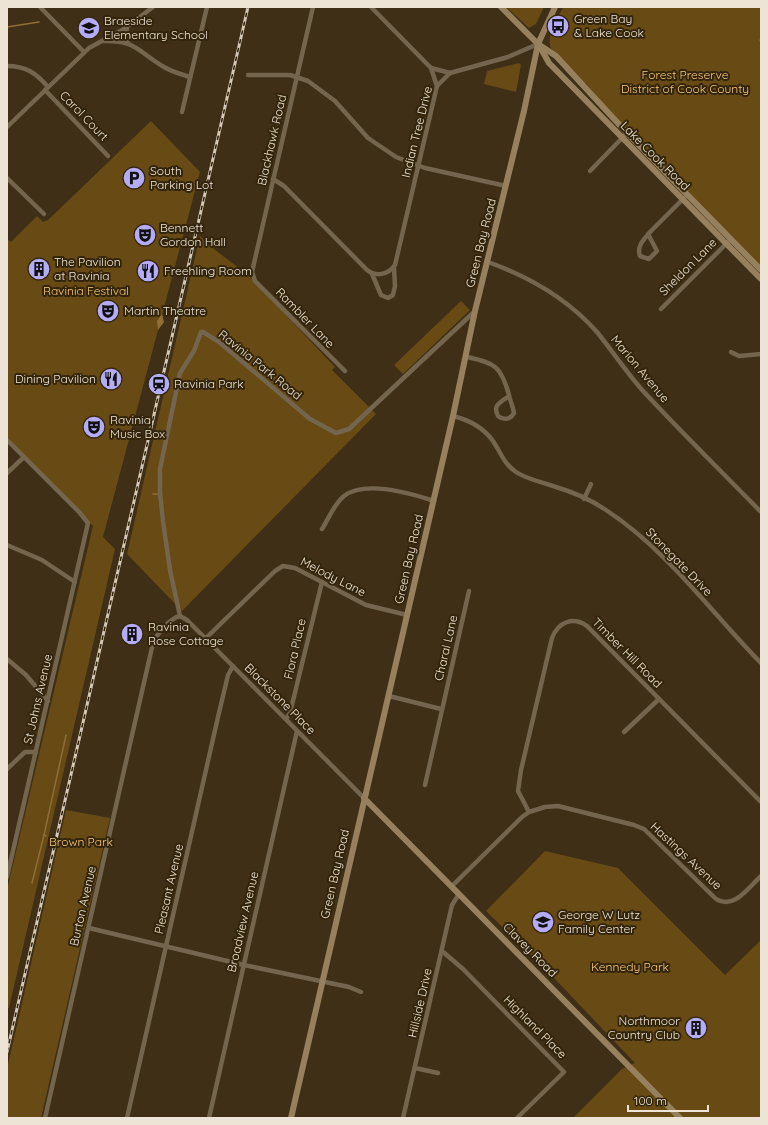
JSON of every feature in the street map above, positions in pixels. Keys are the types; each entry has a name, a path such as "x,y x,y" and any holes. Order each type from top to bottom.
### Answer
{"main road":[{"name":"Lake Cook Road","path":"501,7 538,44 556,56 624,136"},
{"name":"Green Bay Road","path":"291,1118 364,798 434,502 467,357 475,311 506,186 538,44 555,7"},
{"name":"Lake Cook Road","path":"538,44 549,63 728,241 761,270"},
{"name":"Lake Cook Road","path":"728,241 761,279"},
{"name":"Clavey Road","path":"364,798 680,1118"}],"street":[{"path":"40,7 84,52"},
{"path":"7,127 84,52 127,27 153,7"},
{"path":"182,112 207,7"},
{"name":"Blackhawk Road","path":"253,277 252,266 313,7"},
{"path":"371,7 431,68 437,86"},
{"path":"127,27 126,37 128,43"},
{"path":"101,41 128,43 140,49 162,66 190,77"},
{"name":"Indian Tree Drive","path":"273,179 284,186 372,274 381,295 388,298 393,295 395,290 394,268 437,86 450,73 508,57 538,44"},
{"name":"Carol Court","path":"7,66 22,66 29,69 108,156"},
{"path":"431,68 450,73"},
{"path":"248,75 297,77 309,82 328,95 363,132 380,147 396,157 419,166 506,186"},
{"path":"590,171 624,136"},
{"path":"7,178 44,214"},
{"path":"648,234 657,251 649,259 640,256 638,252 640,244 648,234 684,197"},
{"name":"Sheldon Lane","path":"661,309 728,241"},
{"name":"Marion Avenue","path":"488,262 523,275 536,282 575,310 596,332 627,372 657,406 761,512"},
{"path":"372,274 380,275 394,268"},
{"name":"Rambler Lane","path":"253,277 345,372"},
{"name":"Ravinia Park Road","path":"180,616 170,570 164,530 160,492 160,469 180,373 194,352 201,332 219,342 310,419 336,433 349,429 475,311"},
{"path":"731,352 740,356 761,354"},
{"path":"467,357 487,362 497,368 505,380 514,413 510,418 504,419 498,416 496,408 497,405 509,396"},
{"name":"Stonegate Drive","path":"453,416 472,422 480,427 494,442 506,463 518,473 557,487 584,499 604,509 630,527 651,544 761,663"},
{"path":"7,440 24,457 7,473"},
{"name":"St Johns Avenue","path":"7,877 88,525 87,520 24,457"},
{"path":"584,499 591,484"},
{"path":"322,529 340,499 351,491 359,488 377,488 434,502"},
{"path":"7,545 42,560 75,582"},
{"name":"Melody Lane","path":"206,638 280,567 287,565 366,605 407,615"},
{"name":"Flora Place","path":"286,719 290,713 322,582"},
{"name":"Charal Lane","path":"425,785 441,709 469,591"},
{"name":"Blackstone Place","path":"180,616 187,620 206,638 364,798"},
{"name":"Burton Avenue","path":"45,1118 153,643 156,636 175,617 180,616"},
{"name":"Timber Hill Road","path":"529,812 520,796 518,785 552,638 558,627 564,622 577,621 587,626 761,802"},
{"path":"7,659 26,675 48,701"},
{"name":"Pleasant Avenue","path":"127,1118 218,717 228,675 233,666"},
{"path":"389,696 441,709"},
{"path":"624,732 659,699"},
{"name":"Broadview Avenue","path":"209,1118 297,731"},
{"path":"7,769 25,752 36,752"},
{"name":"Hastings Avenue","path":"452,886 529,812 545,807 558,806 634,825 644,829 716,899 722,903 734,901 761,876"},
{"name":"Hillside Drive","path":"403,1118 452,905 459,894"},
{"path":"89,928 244,965 349,987 361,992"},
{"name":"Highland Place","path":"442,951 463,970 564,1072 517,1118"},
{"path":"415,1068 438,1073"}],"green space":[{"path":"506,7 544,7 536,24 529,28"},
{"name":"Forest Preserve District of Cook County","path":"563,7 761,7 761,267 611,114 589,87 552,50 550,45 551,34 555,22"},
{"path":"519,63 521,65 516,92 484,84 487,71"},
{"name":"Ravinia Festival","path":"151,121 200,172 103,537 115,549 9,1008 7,1008 7,890 93,526 7,439 7,242 9,240 11,242 37,216 43,222 48,220"},
{"path":"200,236 210,246 248,275 335,367 332,370 376,414 182,611 127,554"},
{"path":"461,301 470,310 403,374 394,365"},
{"name":"Brown Park","path":"66,810 110,818 41,1118 7,1118 7,1069"},
{"name":"Kennedy Park","path":"545,851 618,868 725,975 761,940 761,1118 573,1118 622,1069 635,1063 554,978 486,911"}],"shaded area":[{"path":"162,314 164,322 158,330 157,321"}],"waterway":[{"path":"7,27 39,22"},
{"path":"153,494 158,494"},
{"path":"46,836 44,835 66,735"},
{"path":"32,883 44,835"}],"railway":[{"path":"7,1052 248,7"}],"place":[{"name":"Green Bay & Lake Cook","path":"558,26"},
{"name":"Braeside Elementary School","path":"89,28"},
{"name":"South Parking Lot","path":"134,178"},
{"name":"Bennett Gordon Hall","path":"145,235"},
{"name":"The Pavilion at Ravinia","path":"39,269"},
{"name":"Freehling Room","path":"148,271"},
{"name":"Martin Theatre","path":"108,311"},
{"name":"Dining Pavilion","path":"111,379"},
{"name":"Ravinia Park","path":"159,384"},
{"name":"Ravinia Music Box","path":"94,427"},
{"name":"Ravinia Rose Cottage","path":"132,634"},
{"name":"George W Lutz Family Center","path":"543,922"},
{"name":"Northmoor Country Club","path":"696,1028"}]}
